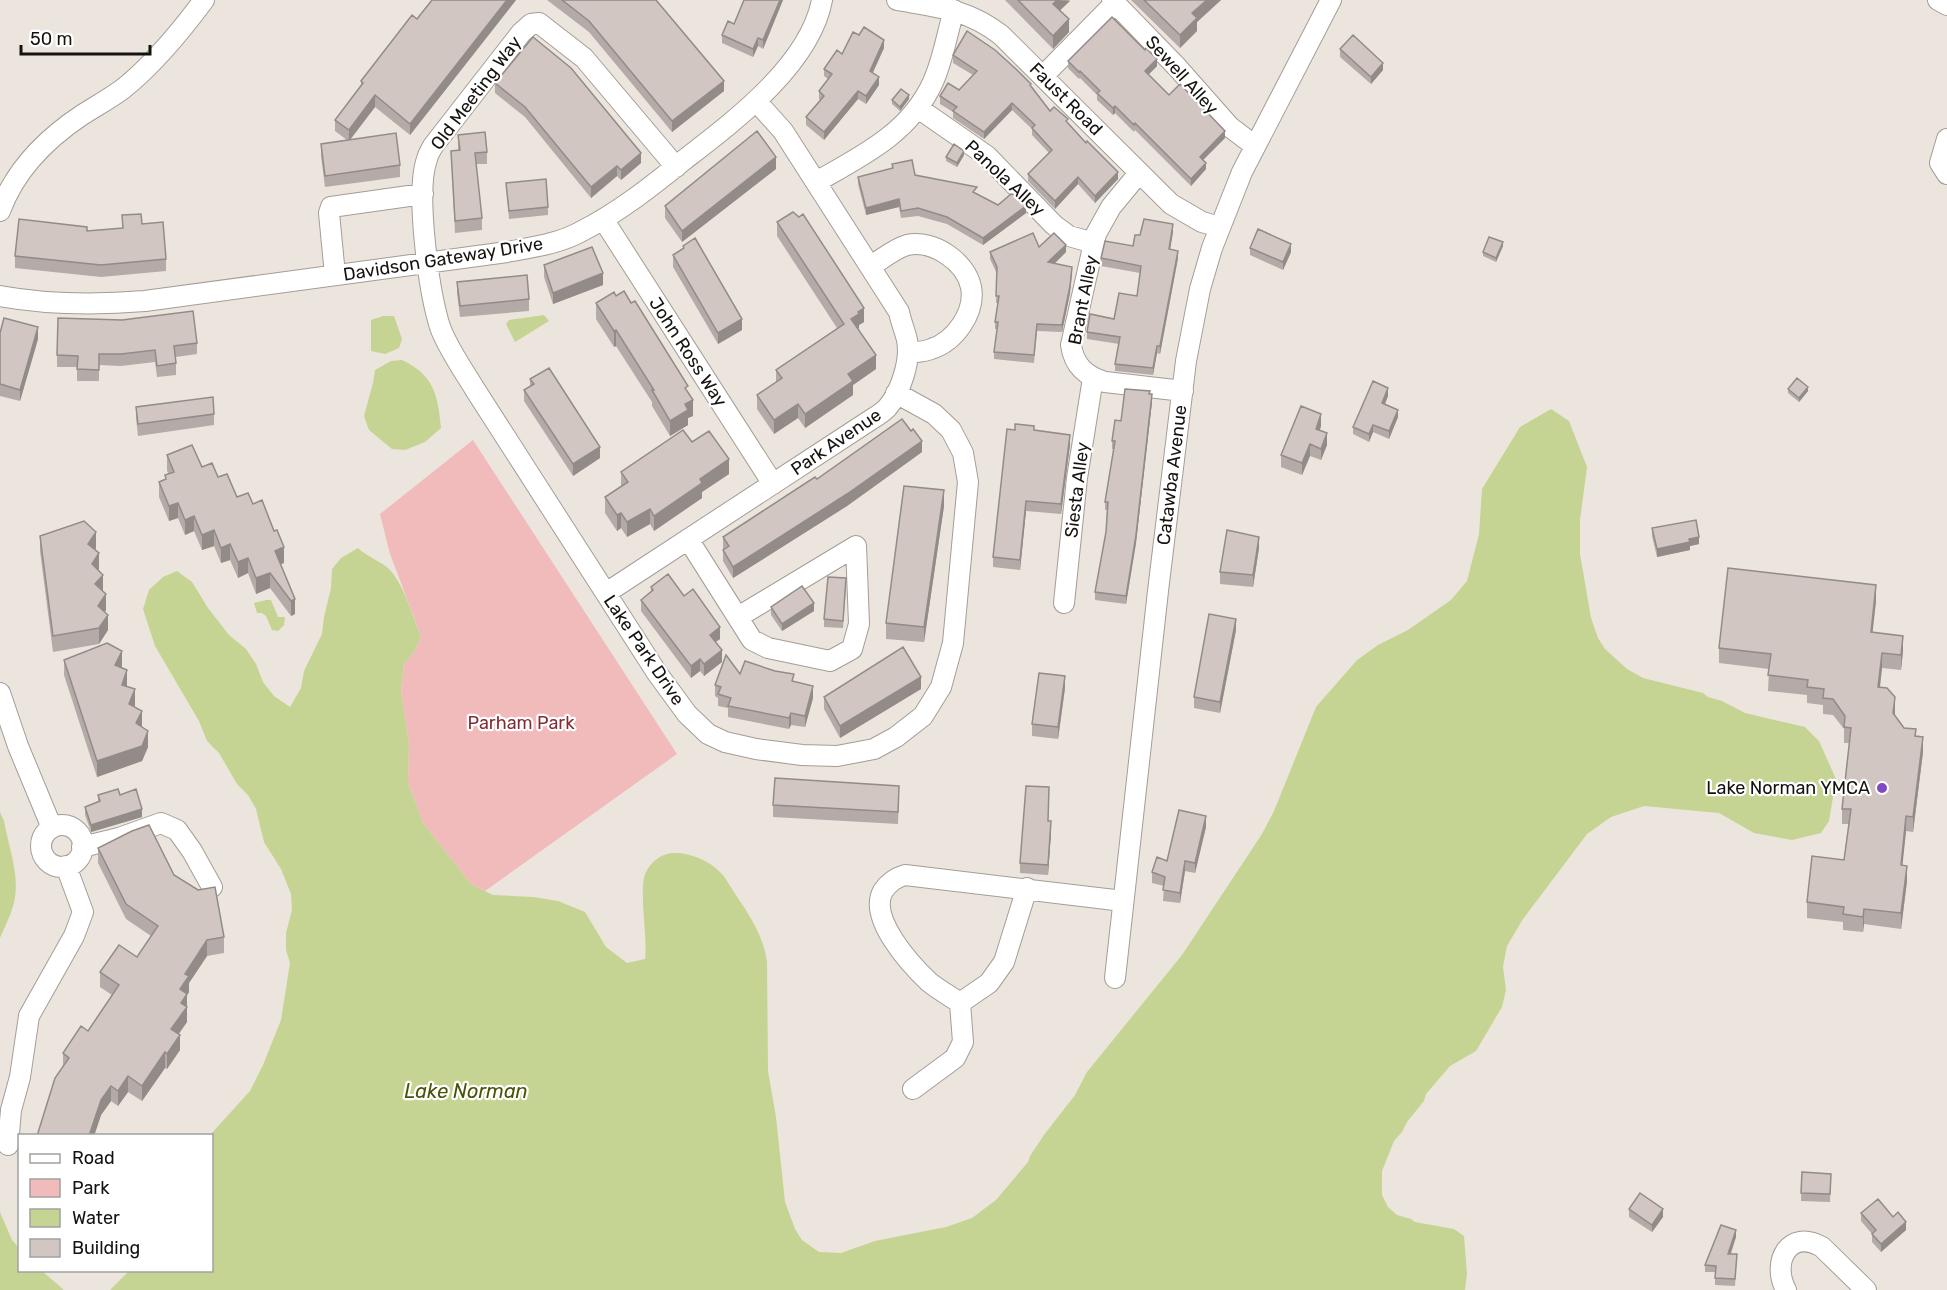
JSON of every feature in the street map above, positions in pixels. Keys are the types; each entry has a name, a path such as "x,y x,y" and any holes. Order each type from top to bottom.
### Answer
{"street":[{"path":"0,211 6,194 26,165 46,143 80,116 124,88 154,61 204,0"},
{"name":"Davidson Gateway Drive","path":"0,296 49,303 101,304 145,301 428,263 545,245 566,239 603,219 676,167 756,101 797,54 817,16 822,0"},
{"name":"Faust Road","path":"897,0 954,10 988,25 1043,76 1165,198 1183,212 1202,222 1220,227"},
{"name":"Catawba Avenue","path":"1115,978 1156,602 1183,391 1200,289 1220,227 1242,172 1331,0"},
{"path":"1938,0 1947,5"},
{"path":"1043,76 1114,1"},
{"name":"Sewell Alley","path":"1114,1 1230,127 1255,146"},
{"path":"816,182 859,158 899,130 918,108 934,79 954,10"},
{"name":"Old Meeting Way","path":"428,263 423,194 426,159 433,146 521,33 531,24 539,23 547,28 585,58 676,167"},
{"name":"Park Avenue","path":"606,593 872,419 886,409 896,393 908,353 907,340 899,312 783,131 756,101"},
{"name":"Panola Alley","path":"918,108 987,156 1054,225 1069,236 1094,243"},
{"path":"1947,139 1940,163 1947,174"},
{"name":"Brant Alley","path":"1093,378 1080,369 1072,354 1071,345 1096,234 1111,207 1140,173"},
{"path":"335,275 329,213 331,207 338,204 423,194"},
{"name":"John Ross Way","path":"603,219 773,484"},
{"path":"871,266 906,245 920,243 936,248 950,257 963,270 971,288 971,304 963,322 951,339 931,350 908,353"},
{"name":"Lake Park Drive","path":"428,263 441,328 476,391 670,693 687,714 708,734 725,742 802,755 837,756 873,749 896,737 923,716 941,687 953,643 968,482 963,453 951,430 934,414 896,393"},
{"path":"1093,378 1105,382 1183,391"},
{"name":"Siesta Alley","path":"1064,603 1077,478 1093,378"},
{"path":"688,539 752,640 768,648 830,661 852,649 859,624 856,546 738,617"},
{"path":"0,693 18,746 52,828"},
{"path":"82,846 119,837 160,823 177,830 212,887"},
{"path":"64,825 79,835 82,846 77,859 66,866 53,865 43,856 41,843 47,831 64,825"},
{"path":"8,1145 11,1110 20,1077 29,1016 74,936 83,912 66,866"},
{"path":"960,1003 930,982 915,967 894,940 881,918 878,906 881,895 895,878 905,875 1123,901"},
{"path":"960,1003 990,983 1004,962 1027,888"},
{"path":"913,1089 955,1058 963,1042 960,1003"},
{"path":"1786,1290 1780,1271 1783,1255 1792,1244 1802,1240 1822,1247 1866,1290"}],"green space":[{"name":"Parham Park","path":"473,440 677,754 485,891 471,884 423,823 408,783 409,745 401,691 404,664 415,651 421,636 390,554 380,514"}],"water":[{"path":"544,315 549,321 515,342 506,324 509,320"},
{"path":"383,316 394,316 402,339 399,348 385,354 371,351 371,320"},
{"path":"402,360 428,379 436,396 441,428 425,442 405,450 392,449 369,430 364,416 375,370 391,361"},
{"name":"Lake Norman","path":"1551,409 1569,421 1587,467 1580,520 1580,554 1591,618 1598,638 1605,649 1627,669 1643,678 1703,693 1745,713 1805,727 1819,741 1836,779 1829,821 1821,833 1792,840 1754,833 1719,813 1644,806 1611,817 1587,834 1523,919 1507,946 1503,967 1506,990 1502,1007 1476,1051 1450,1066 1426,1094 1424,1101 1394,1141 1382,1171 1382,1195 1388,1207 1397,1215 1415,1222 1454,1229 1464,1236 1467,1274 1465,1290 110,1290 128,1272 213,1272 213,1134 211,1134 250,1091 263,1065 281,1020 290,963 286,950 286,933 292,910 291,894 281,869 264,842 256,809 248,795 237,784 219,753 207,741 199,721 155,646 143,609 149,590 163,577 177,571 192,582 229,635 246,649 256,664 263,682 274,696 290,707 301,688 304,671 322,634 331,588 332,569 341,558 358,548 390,570 404,593 421,636 415,651 404,664 401,691 409,745 408,783 423,823 471,884 493,895 558,901 585,912 606,947 627,963 645,959 643,889 648,868 662,856 681,853 700,858 717,869 728,882 755,925 765,952 768,1071 776,1117 785,1202 795,1229 802,1240 819,1252 841,1253 875,1241 946,1227 972,1218 996,1200 1028,1162 1044,1135 1075,1095 1087,1072 1182,955 1262,834 1274,811 1316,707 1357,660 1378,645 1408,630 1451,600 1467,581 1479,534 1482,489 1520,427"},
{"path":"271,600 278,617 285,617 284,625 278,631 272,630 266,616 257,613 254,603"},
{"path":"0,812 16,878 16,888 13,907 0,938"},
{"path":"0,1212 12,1240 18,1247 18,1272 43,1272 64,1290 0,1290"}],"building":[{"path":"432,0 507,0 410,124 375,95 349,130 335,120 363,83 361,81 412,15 417,19"},
{"path":"562,0 656,0 724,81 672,121 589,21"},
{"path":"744,0 780,0 763,40 758,38 753,49 722,35 728,21 734,24"},
{"path":"1018,0 1057,0 1053,4 1069,19 1053,36"},
{"path":"1144,0 1207,0 1192,13 1197,18 1180,35"},
{"path":"1112,17 1157,59 1145,71 1169,95 1180,84 1225,131 1200,157 1206,163 1191,179 1135,123 1134,125 1115,106 1113,108 1097,93 1100,91 1068,61"},
{"path":"864,27 884,40 870,71 879,77 866,96 858,91 824,132 806,117 824,96 819,91 832,74 824,69 837,50 842,54 853,32 859,35"},
{"path":"967,31 995,50 1017,70 1031,84 1050,111 1054,107 1068,119 1066,121 1086,143 1087,141 1118,172 1095,196 1078,177 1055,201 1028,174 1052,150 1032,128 1035,125 1012,103 984,132 953,111 957,107 940,96 948,83 959,90 977,71 953,55"},
{"path":"1353,35 1383,63 1371,77 1340,49"},
{"path":"533,37 571,68 641,153 621,170 617,166 591,187 525,107 495,83"},
{"path":"901,89 909,95 900,107 892,100"},
{"path":"757,131 776,157 682,231 665,206"},
{"path":"485,132 487,152 475,153 482,218 455,221 451,151 460,150 458,135"},
{"path":"396,133 400,165 325,176 321,144"},
{"path":"954,144 964,151 957,163 946,157"},
{"path":"912,160 915,175 977,187 973,192 998,205 1011,194 1016,195 1026,206 983,238 947,217 918,208 901,211 899,199 866,208 858,177 893,168 892,164"},
{"path":"546,179 548,207 509,211 506,183"},
{"path":"793,212 799,217 803,214 864,308 851,319 876,355 848,374 853,381 805,414 798,404 774,420 757,395 782,378 776,370 844,324 777,222"},
{"path":"141,214 142,224 163,222 166,259 101,265 15,256 19,219 87,227 87,231 123,228 122,215"},
{"path":"1144,219 1173,224 1169,249 1178,251 1160,346 1157,346 1153,368 1115,364 1120,337 1087,332 1090,314 1114,319 1119,293 1137,296 1141,266 1101,258 1105,241 1133,246 1135,235 1140,235"},
{"path":"1258,229 1291,244 1283,262 1250,248"},
{"path":"1033,233 1039,247 1054,233 1066,245 1048,262 1072,267 1062,325 1037,324 1034,355 994,352 999,296 996,296 997,267 990,252"},
{"path":"1489,237 1503,242 1496,258 1483,252"},
{"path":"695,238 742,319 718,333 673,255"},
{"path":"592,247 603,273 553,293 544,265"},
{"path":"527,275 529,299 460,306 457,282"},
{"path":"624,291 631,303 635,301 688,386 685,388 693,400 685,404 688,410 670,421 652,390 654,390 596,303 614,292 616,296"},
{"path":"193,311 197,343 174,346 176,363 157,366 155,350 99,354 99,370 77,369 78,356 57,355 58,318 122,320"},
{"path":"4,318 38,327 20,390 0,384 0,333"},
{"path":"549,368 600,447 573,464 524,390 534,384 530,379"},
{"path":"1797,378 1808,387 1799,398 1788,389"},
{"path":"1373,381 1388,388 1382,403 1398,410 1389,431 1373,425 1369,434 1353,427"},
{"path":"1125,389 1150,391 1149,394 1152,394 1136,535 1126,596 1095,592 1106,532 1108,502 1105,502 1115,441 1112,441 1115,420 1121,421"},
{"path":"213,397 214,414 138,424 136,407"},
{"path":"1301,406 1321,414 1316,429 1327,433 1321,449 1310,444 1302,463 1281,455"},
{"path":"902,419 922,441 847,494 733,567 723,550 729,546 723,537 815,477 817,479"},
{"path":"1015,424 1034,426 1034,430 1070,435 1061,504 1026,501 1020,560 993,557 1007,429 1015,430"},
{"path":"683,430 692,442 709,431 729,459 700,479 702,483 654,516 650,509 627,522 621,513 617,515 605,497 628,482 621,472"},
{"path":"192,445 202,467 212,463 218,477 227,474 237,497 248,493 253,504 262,500 274,531 277,530 284,547 275,551 295,599 291,601 270,573 256,578 248,558 238,562 230,544 221,548 214,530 202,535 194,516 185,520 178,503 169,506 159,482 166,479 165,475 174,472 167,455"},
{"path":"904,486 944,490 924,627 886,623"},
{"path":"1696,520 1699,537 1689,539 1690,542 1657,549 1652,528"},
{"path":"84,521 96,532 88,544 99,553 92,564 103,575 95,584 106,594 98,606 108,615 99,628 53,636 40,536"},
{"path":"1227,530 1259,537 1253,575 1220,572"},
{"name":"Lake Norman YMCA","path":"1728,568 1876,585 1871,632 1903,636 1901,655 1882,653 1878,687 1887,688 1895,697 1893,713 1904,728 1916,729 1915,736 1923,737 1913,817 1906,816 1901,865 1907,866 1901,913 1864,909 1863,917 1843,914 1844,907 1807,902 1812,856 1844,860 1851,809 1842,809 1851,728 1844,727 1845,716 1833,699 1823,698 1824,689 1807,687 1808,680 1768,675 1771,654 1719,648"},
{"path":"668,574 684,596 693,589 720,627 710,635 722,650 704,664 700,659 691,666 641,600 653,590 651,587"},
{"path":"828,577 846,578 843,621 824,619"},
{"path":"802,586 814,603 782,624 771,607"},
{"path":"1209,614 1236,619 1220,702 1194,697"},
{"path":"107,643 122,651 115,665 127,670 122,685 135,689 129,704 142,711 136,723 148,731 142,746 97,761 64,660"},
{"path":"903,647 921,677 840,726 824,697"},
{"path":"726,655 740,674 745,661 775,671 794,674 792,681 813,686 805,716 791,713 789,718 728,706 731,698 718,694 721,687 715,685"},
{"path":"1039,673 1065,676 1058,727 1032,724"},
{"path":"775,778 899,786 898,812 773,805"},
{"path":"1026,786 1049,787 1048,821 1051,821 1048,865 1020,863"},
{"path":"118,789 120,795 136,789 142,809 91,825 85,807 100,801 98,795"},
{"path":"1179,810 1206,816 1195,863 1185,861 1180,893 1163,890 1165,877 1152,872 1157,857 1167,861"},
{"path":"149,825 174,875 198,890 215,887 224,937 207,940 185,974 189,976 180,989 187,994 181,1003 187,1007 171,1029 180,1035 167,1054 165,1052 142,1086 128,1076 118,1091 111,1086 101,1100 90,1134 38,1134 55,1078 69,1058 63,1053 81,1026 88,1031 119,985 100,972 119,945 137,957 158,926 126,904 98,848"},
{"path":"1802,1172 1831,1174 1830,1194 1801,1193"},
{"path":"1640,1193 1663,1209 1652,1225 1629,1209"},
{"path":"1878,1199 1893,1217 1898,1212 1906,1222 1881,1244 1872,1234 1876,1230 1861,1213"},
{"path":"1721,1225 1736,1230 1728,1254 1737,1254 1735,1279 1715,1278 1716,1266 1705,1265"}],"place":[{"name":"Lake Norman YMCA","path":"1882,788"}]}
